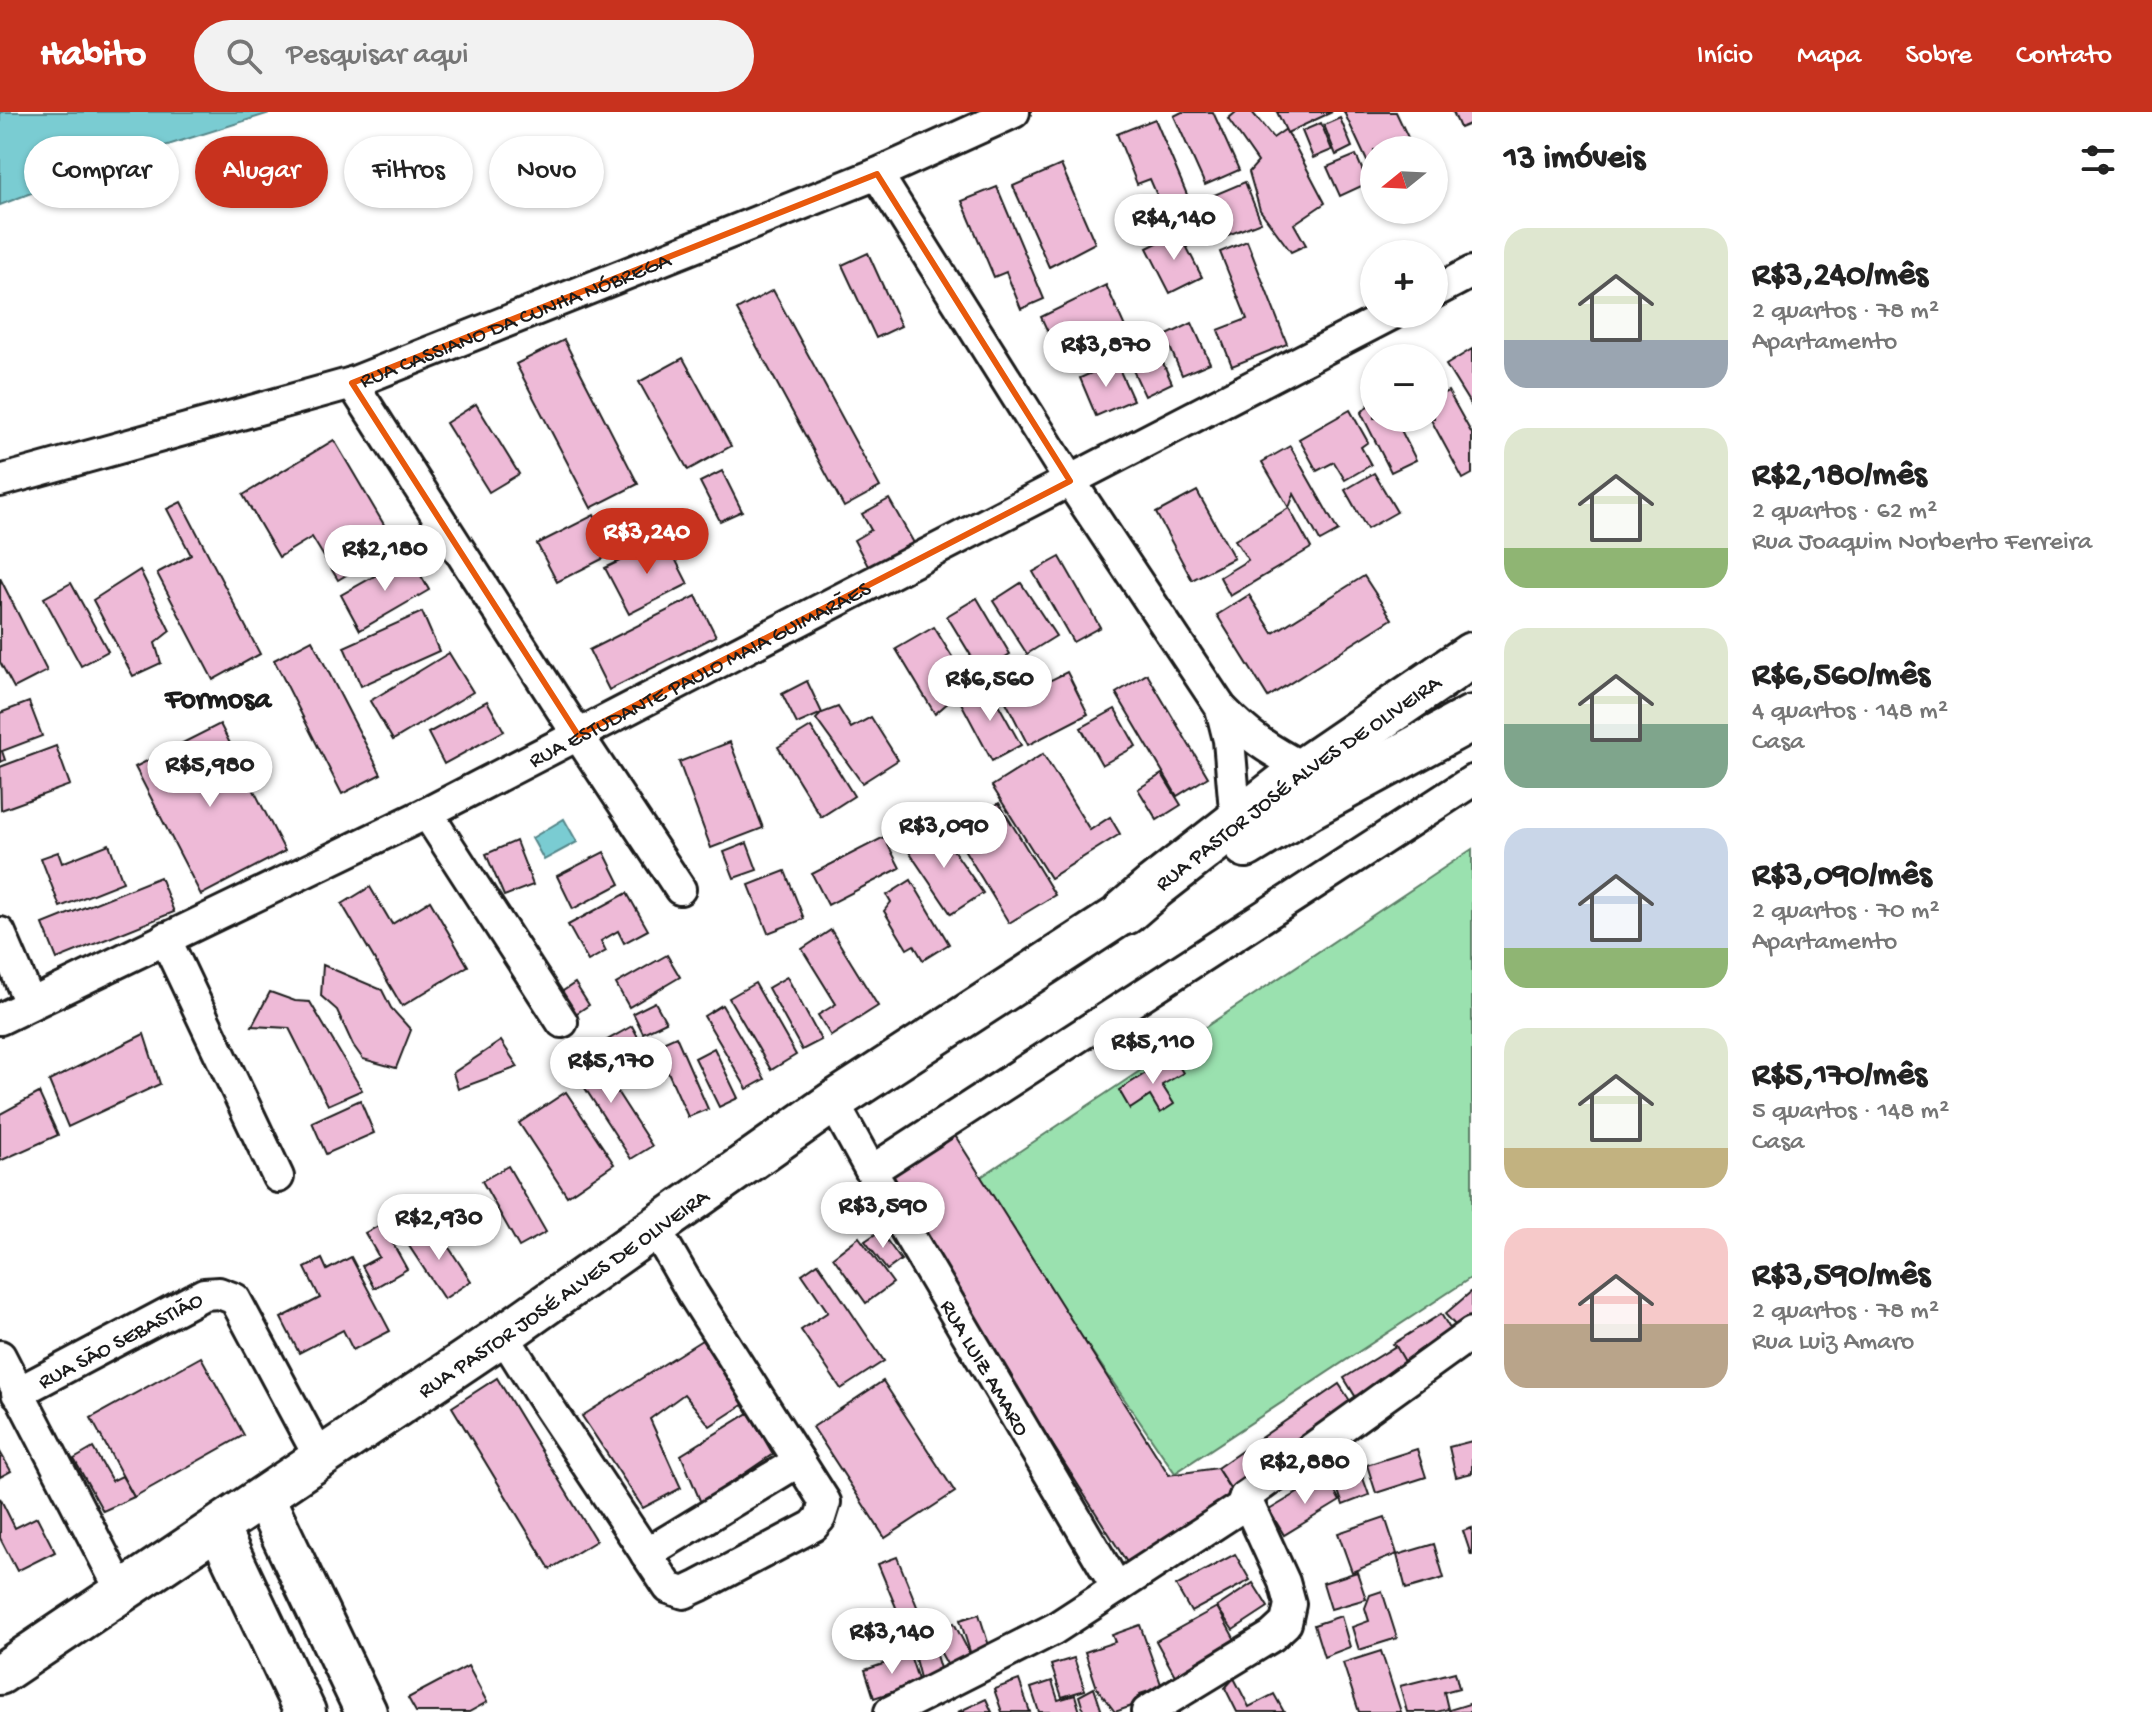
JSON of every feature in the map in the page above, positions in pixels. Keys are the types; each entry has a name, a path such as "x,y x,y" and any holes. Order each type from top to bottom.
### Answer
{"highway":[{"name":"RUA PASTOR JOSÉ ALVES DE OLIVEIRA","path":"1125,912 1305,769 1472,655"},
{"name":"RUA PASTOR JOSÉ ALVES DE OLIVEIRA","path":"1125,912 1161,895 1310,806 1472,718"}],"main road":[{"name":"RUA PASTOR JOSÉ ALVES DE OLIVEIRA","path":"0,1674 503,1335 833,1102 1125,912"},
{"path":"264,1498 366,1712"},
{"path":"218,1528 305,1712"}],"street":[{"name":"RUA CASSIANO DA CUNHA NÓBREGA","path":"0,481 352,383 877,174 1014,112"},
{"path":"877,174 1070,481 1221,708 1244,732 1305,769"},
{"path":"1448,285 1472,272"},
{"name":"RUA ESTUDANTE PAULO MAIA GUIMARÃES","path":"0,1019 427,813 1365,328"},
{"path":"352,383 680,889"},
{"path":"1221,708 1229,740 1236,822"},
{"path":"871,1171 1472,781"},
{"path":"427,813 562,1022"},
{"path":"0,933 30,1003"},
{"path":"165,938 278,1177"},
{"name":"RUA LUIZ AMARO","path":"833,1102 1117,1588"},
{"path":"503,1335 669,1588 684,1593 813,1526 820,1518 825,1502 693,1294 655,1228"},
{"name":"RUA SÃO SEBASTIÃO","path":"17,1393 204,1294 219,1293 235,1299 320,1458"},
{"path":"890,1712 1054,1629 1117,1588 1241,1507 1245,1497 1472,1333"},
{"name":"RUA SÃO SEBASTIÃO","path":"0,1356 122,1592"},
{"path":"646,1554 799,1461"},
{"path":"1147,1712 1272,1636 1286,1623 1290,1604 1284,1582 1245,1497"}],"highlighted area":[{"path":"877,174 1070,481 578,735 352,383"}],"green space":[{"path":"1472,849 1472,1277 1175,1473 975,1181"}],"water":[{"path":"0,112 273,112 179,142 179,136 24,136 24,196 0,205"},
{"path":"564,819 577,842 544,860 532,838"}],"building":[{"path":"1182,112 1213,112 1239,170 1205,185 1174,116"},
{"path":"1236,112 1252,112 1273,138 1286,129 1325,203 1294,224 1306,245 1291,252 1260,210 1249,172 1258,162 1228,119"},
{"path":"1277,112 1332,112 1287,133"},
{"path":"1344,112 1396,112 1407,136 1360,136 1360,146"},
{"path":"1453,112 1472,112 1472,123 1460,128"},
{"path":"1340,118 1352,147 1336,155 1324,125"},
{"path":"1155,119 1188,197 1162,207 1150,179 1137,184 1117,134"},
{"path":"1321,123 1332,150 1313,158 1302,131"},
{"path":"1356,155 1360,164 1360,187 1340,196 1327,167"},
{"path":"1061,165 1095,243 1049,267 1013,186"},
{"path":"1245,182 1261,222 1223,237 1207,198"},
{"path":"997,187 1044,299 1021,309 1006,272 994,277 962,201"},
{"path":"1179,232 1202,277 1170,293 1147,248"},
{"path":"1247,241 1287,344 1232,366 1218,330 1247,319 1220,252"},
{"path":"868,253 901,326 876,338 842,265"},
{"path":"1106,285 1125,327 1060,358 1041,317"},
{"path":"773,290 880,487 844,507 737,310"},
{"path":"1192,323 1210,363 1182,375 1165,336"},
{"path":"1152,338 1172,383 1145,396 1124,351"},
{"path":"564,340 638,484 591,508 516,364"},
{"path":"1472,349 1472,407 1448,368 1448,364"},
{"path":"683,358 731,446 688,470 639,382"},
{"path":"1116,362 1133,400 1096,416 1080,378"},
{"path":"1448,391 1472,434 1472,474 1463,479 1438,432 1448,432"},
{"path":"476,404 519,474 489,492 446,423"},
{"path":"1350,410 1368,442 1361,447 1371,465 1345,480 1334,462 1317,471 1299,439"},
{"path":"1371,432 1402,432 1416,460 1391,472"},
{"path":"334,440 396,545 338,580 312,537 279,557 243,495"},
{"path":"1290,446 1338,531 1320,541 1294,494 1289,508 1262,462"},
{"path":"722,471 742,511 720,521 700,482"},
{"path":"1374,473 1397,512 1367,529 1345,490"},
{"path":"1197,491 1234,558 1192,580 1156,513"},
{"path":"889,499 914,543 869,568 854,540 871,530 862,514"},
{"path":"181,502 260,654 213,680 157,573 191,555 167,509"},
{"path":"1289,508 1311,548 1230,596 1220,577 1248,560 1235,540"},
{"path":"594,515 614,553 557,582 537,544"},
{"path":"665,539 688,584 629,614 605,568"},
{"path":"410,556 429,590 360,630 341,595"},
{"path":"1060,557 1100,627 1073,642 1033,572"},
{"path":"140,570 170,631 155,643 161,663 133,676 93,600"},
{"path":"1364,576 1392,619 1268,697 1217,615 1249,595 1273,633"},
{"path":"0,578 47,671 14,688 0,662"},
{"path":"71,583 108,651 81,666 44,598"},
{"path":"1021,583 1056,636 1027,654 993,601"},
{"path":"696,596 716,636 609,690 589,650"},
{"path":"977,598 1010,654 981,672 947,616"},
{"path":"422,612 439,651 361,686 344,647"},
{"path":"934,627 973,691 957,695 935,714 896,649"},
{"path":"312,640 381,774 342,794 274,660"},
{"path":"449,653 473,692 393,740 370,701"},
{"path":"1067,672 1088,714 1028,745 1006,702"},
{"path":"1147,674 1208,777 1177,796 1116,693"},
{"path":"807,681 822,713 797,724 782,694"},
{"path":"988,686 1021,745 992,761 960,701"},
{"path":"487,701 504,731 444,764 428,733"},
{"path":"29,702 42,736 2,751 5,760 0,762 0,713"},
{"path":"838,707 851,728 871,717 898,760 862,783 816,719"},
{"path":"1115,709 1136,746 1102,765 1081,728"},
{"path":"220,724 285,851 201,895 135,767"},
{"path":"811,727 854,796 821,817 778,747"},
{"path":"730,742 763,828 711,848 679,762"},
{"path":"56,746 70,785 1,810 0,767"},
{"path":"1043,754 1090,830 1110,817 1120,834 1050,878 992,786"},
{"path":"1162,774 1181,805 1157,820 1138,789"},
{"path":"999,803 1055,895 1009,923 953,831"},
{"path":"936,825 983,893 951,914 905,846"},
{"path":"884,837 900,868 828,905 812,874"},
{"path":"516,841 533,885 504,896 486,854"},
{"path":"747,843 757,870 734,878 724,852"},
{"path":"109,844 123,882 60,907 41,858 58,852 62,863"},
{"path":"604,852 620,884 573,909 557,876"},
{"path":"785,871 804,919 768,933 749,885"},
{"path":"160,877 174,912 57,959 43,924"},
{"path":"911,880 949,944 923,960 914,945 907,949 884,911 891,902 887,895"},
{"path":"370,887 392,924 430,901 468,966 402,1006 342,904"},
{"path":"627,893 648,930 624,943 618,931 601,941 606,951 588,961 568,925"},
{"path":"831,930 878,1006 831,1036 818,1015 836,1004 802,949"},
{"path":"667,955 680,977 629,1007 616,984"},
{"path":"323,965 382,990 391,1008 411,1030 396,1068 363,1059 353,1045 337,1010 321,996"},
{"path":"787,977 821,1040 802,1050 768,988"},
{"path":"575,983 589,1005 571,1017 557,995"},
{"path":"755,983 796,1055 771,1070 729,998"},
{"path":"270,992 295,1001 310,1002 362,1090 328,1105 289,1028 252,1026"},
{"path":"655,1002 666,1022 643,1033 633,1013"},
{"path":"722,1005 765,1079 747,1089 704,1016"},
{"path":"632,1026 656,1069 627,1084 604,1042"},
{"path":"144,1034 160,1084 68,1127 49,1081"},
{"path":"676,1036 708,1109 688,1117 656,1045"},
{"path":"501,1041 518,1067 458,1089 453,1073"},
{"path":"714,1048 738,1098 719,1107 695,1058"},
{"path":"591,1051 652,1146 631,1159 570,1065"},
{"path":"1173,1056 1183,1073 1162,1085 1174,1104 1160,1113 1150,1096 1130,1109 1119,1090"},
{"path":"566,1092 614,1164 567,1196 519,1123"},
{"path":"39,1093 58,1135 0,1161 0,1114"},
{"path":"360,1100 374,1133 326,1154 312,1122"},
{"path":"949,1126 1169,1475 1217,1468 1241,1507 1135,1575 879,1170"},
{"path":"508,1166 546,1232 519,1247 482,1181"},
{"path":"382,1224 407,1269 374,1288 362,1266 379,1257 365,1233"},
{"path":"434,1225 471,1281 444,1299 407,1243"},
{"path":"880,1231 901,1260 887,1270 865,1241"},
{"path":"859,1237 893,1283 866,1303 833,1257"},
{"path":"351,1257 390,1331 353,1350 343,1330 299,1353 281,1318 320,1298 305,1268 322,1259 327,1270"},
{"path":"818,1263 884,1361 841,1389 801,1330 828,1312 802,1274"},
{"path":"1472,1291 1472,1330 1465,1336 1445,1314"},
{"path":"1441,1314 1458,1342 1411,1372 1393,1344"},
{"path":"702,1340 744,1404 710,1426 684,1394 650,1419 681,1488 643,1508 582,1416"},
{"path":"1396,1346 1411,1372 1360,1404 1344,1378"},
{"path":"201,1357 244,1435 134,1497 91,1418"},
{"path":"497,1378 596,1541 550,1569 452,1407"},
{"path":"883,1381 955,1492 885,1538 813,1427"},
{"path":"1339,1384 1356,1410 1234,1494 1217,1468"},
{"path":"749,1413 773,1454 701,1503 681,1455"},
{"path":"1472,1441 1472,1473 1456,1477 1449,1447"},
{"path":"93,1448 112,1481 122,1476 134,1497 103,1511 74,1459"},
{"path":"1417,1449 1426,1477 1376,1493 1367,1465"},
{"path":"1353,1450 1369,1495 1343,1505 1327,1459"},
{"path":"0,1452 11,1471 0,1477"},
{"path":"1326,1476 1340,1501 1284,1535 1269,1510"},
{"path":"0,1498 15,1528 37,1517 55,1552 17,1571 0,1538"},
{"path":"1385,1517 1397,1554 1352,1572 1338,1533"},
{"path":"1472,1528 1472,1555 1471,1555 1463,1531"},
{"path":"1434,1544 1444,1578 1406,1589 1397,1555"},
{"path":"1235,1554 1250,1580 1191,1612 1176,1586"},
{"path":"897,1557 918,1609 900,1617 878,1564"},
{"path":"1357,1572 1366,1599 1331,1609 1323,1583"},
{"path":"1253,1583 1268,1607 1233,1630 1217,1607"},
{"path":"1382,1591 1397,1638 1359,1650 1352,1627 1369,1621 1365,1608 1370,1595"},
{"path":"1217,1607 1240,1649 1179,1683 1156,1641"},
{"path":"979,1614 991,1652 972,1658 960,1620"},
{"path":"1341,1616 1350,1647 1324,1657 1314,1625"},
{"path":"954,1623 970,1654 948,1666 931,1635"},
{"path":"1140,1625 1162,1687 1140,1694 1143,1702 1115,1712 1097,1688 1085,1652 1115,1642 1112,1635"},
{"path":"933,1645 941,1672 920,1678 913,1651"},
{"path":"1381,1651 1401,1712 1359,1712 1343,1663"},
{"path":"910,1655 919,1683 874,1698 865,1670"},
{"path":"1074,1658 1085,1690 1062,1697 1051,1665"},
{"path":"468,1666 487,1702 469,1712 416,1712 408,1698"},
{"path":"1455,1672 1459,1688 1444,1692 1448,1709 1407,1712 1400,1686"},
{"path":"1234,1678 1249,1707 1274,1694 1284,1712 1237,1712 1225,1688"},
{"path":"1019,1680 1030,1712 1002,1712 994,1689"},
{"path":"1052,1681 1058,1700 1075,1695 1080,1712 1039,1712 1031,1688"},
{"path":"1094,1688 1102,1712 1084,1712 1079,1696"},
{"path":"986,1699 992,1712 958,1712"},
{"path":"1472,1703 1472,1712 1449,1710"}],"district":[{"name":"Formosa","path":"218,697"}]}
